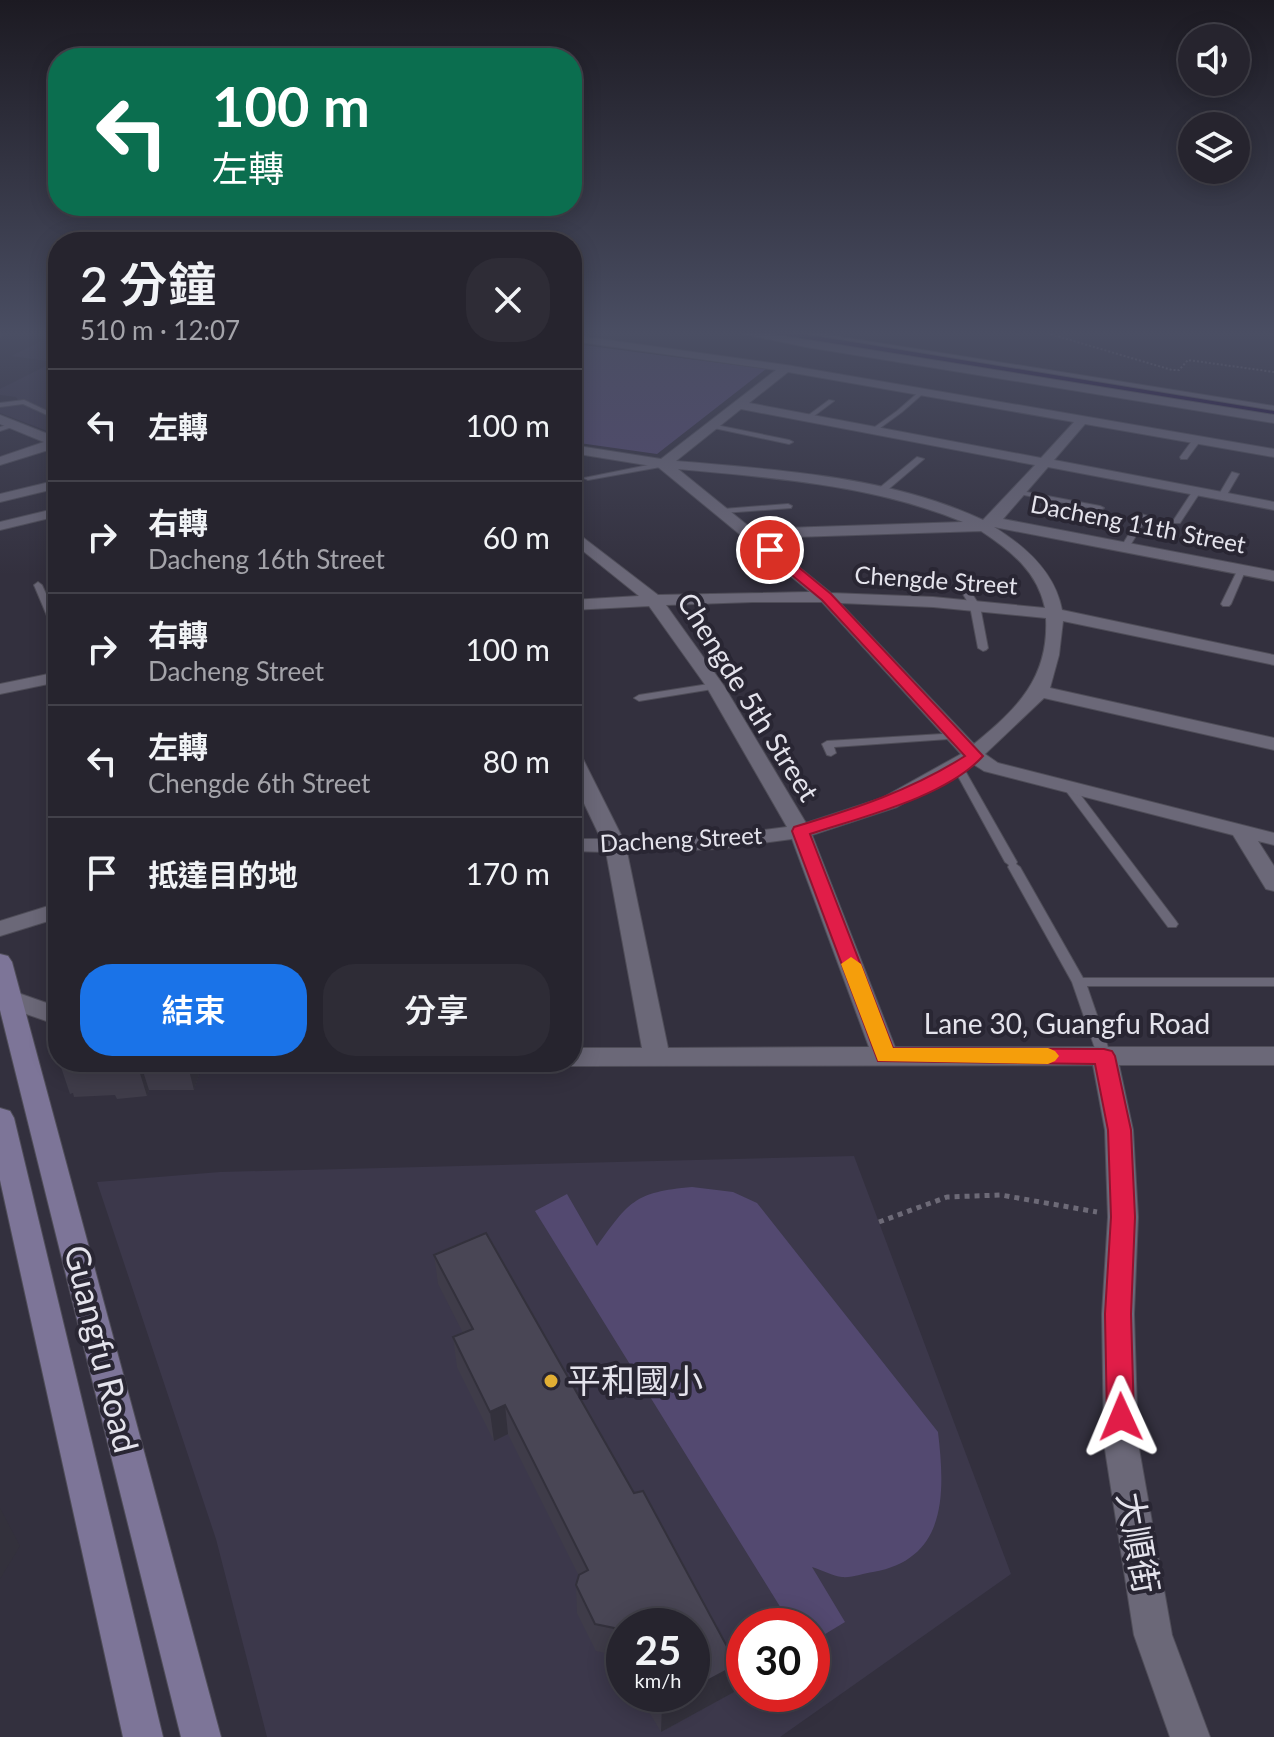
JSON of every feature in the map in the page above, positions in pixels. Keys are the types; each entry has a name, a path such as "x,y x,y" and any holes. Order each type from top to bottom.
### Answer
{"main road":[{"name":"Guangfu Road","path":"0,962 201,1737"},
{"name":"Guangfu Road","path":"0,1118 143,1737"}],"street":[{"path":"728,413 663,464 826,597 959,736 966,762 1274,839"},
{"path":"781,413 1274,506"},
{"path":"1049,413 1274,453"},
{"path":"1238,413 1274,419"},
{"path":"751,534 988,524 1083,419"},
{"path":"4,424 48,439"},
{"path":"0,461 48,445"},
{"name":"Dacheng Street","path":"582,452 663,464 802,477 881,491 988,524 1036,566 1046,581 1056,615 1051,653 1039,691 966,762 935,782 883,804 800,831 707,842 582,845"},
{"path":"0,498 48,486"},
{"path":"0,526 48,514"},
{"name":"Dacheng 11th Street","path":"988,524 1274,576"},
{"name":"Chengde 5th Street","path":"582,542 653,599 715,686 800,831 885,1056"},
{"name":"Chengde Street","path":"582,604 748,596 904,599 1056,615 1274,660"},
{"path":"0,689 48,679"},
{"path":"1039,691 1274,744"},
{"path":"582,777 615,845 657,1057"},
{"path":"1241,831 1274,884"},
{"path":"0,929 48,913"},
{"path":"6,994 48,1012"},
{"name":"大順街","path":"1104,1056 1119,1130 1123,1217 1118,1314 1121,1443 1153,1635 1190,1737"},
{"name":"Lane 30, Guangfu Road","path":"582,1057 1274,1056"}],"lane":[{"path":"808,418 815,413"},
{"path":"874,430 897,413"},
{"path":"711,426 789,442"},
{"path":"1184,457 1197,440"},
{"path":"881,491 920,459"},
{"path":"588,478 663,464"},
{"path":"1222,496 1235,474"},
{"path":"1177,521 1197,491"},
{"path":"1019,492 1100,508"},
{"path":"723,511 788,506"},
{"path":"1125,547 1144,516"},
{"path":"1226,604 1242,569"},
{"path":"958,579 975,606 983,648"},
{"path":"38,585 48,602"},
{"path":"639,698 715,686"},
{"path":"831,753 827,744 959,736"},
{"path":"966,762 1012,864 1079,982 1104,1056"},
{"path":"1069,787 1172,924"},
{"path":"1079,982 1274,982"}],"path":[{"path":"879,1222 947,1197 1001,1195 1123,1217"}],"shaded area":[{"path":"0,413 48,413 48,431"},
{"path":"582,413 709,413 657,454 582,443"},
{"name":"平和國小","path":"854,1156 1011,1574 830,1702 830,1608 726,1608 726,1712 815,1712 780,1737 267,1737 216,1539 97,1182 220,1172"},
{"path":"692,1187 733,1192 757,1203 938,1432 940,1499 928,1538 916,1553 898,1565 850,1577 812,1567 845,1622 830,1631 830,1608 781,1608 535,1211 567,1194 597,1246 617,1219 635,1202 645,1196"}],"building":[{"path":"486,1233 634,1493 643,1491 706,1608 606,1608 606,1626 595,1624 576,1585 579,1575 588,1570 505,1405 490,1412 453,1337 473,1329 434,1255"},
{"path":"710,1615 726,1645 726,1671 710,1679"}],"waterway":[{"path":"1268,413 1274,414"}],"slow traffic":[{"path":"851,964 885,1056 1048,1056"}],"place":[{"name":"平和國小","path":"551,1381"}],"route":[{"path":"770,550 826,597 959,736 974,756 935,782 869,809 800,831 885,1056 1104,1056 1119,1130 1123,1217 1118,1314 1121,1417"}]}
